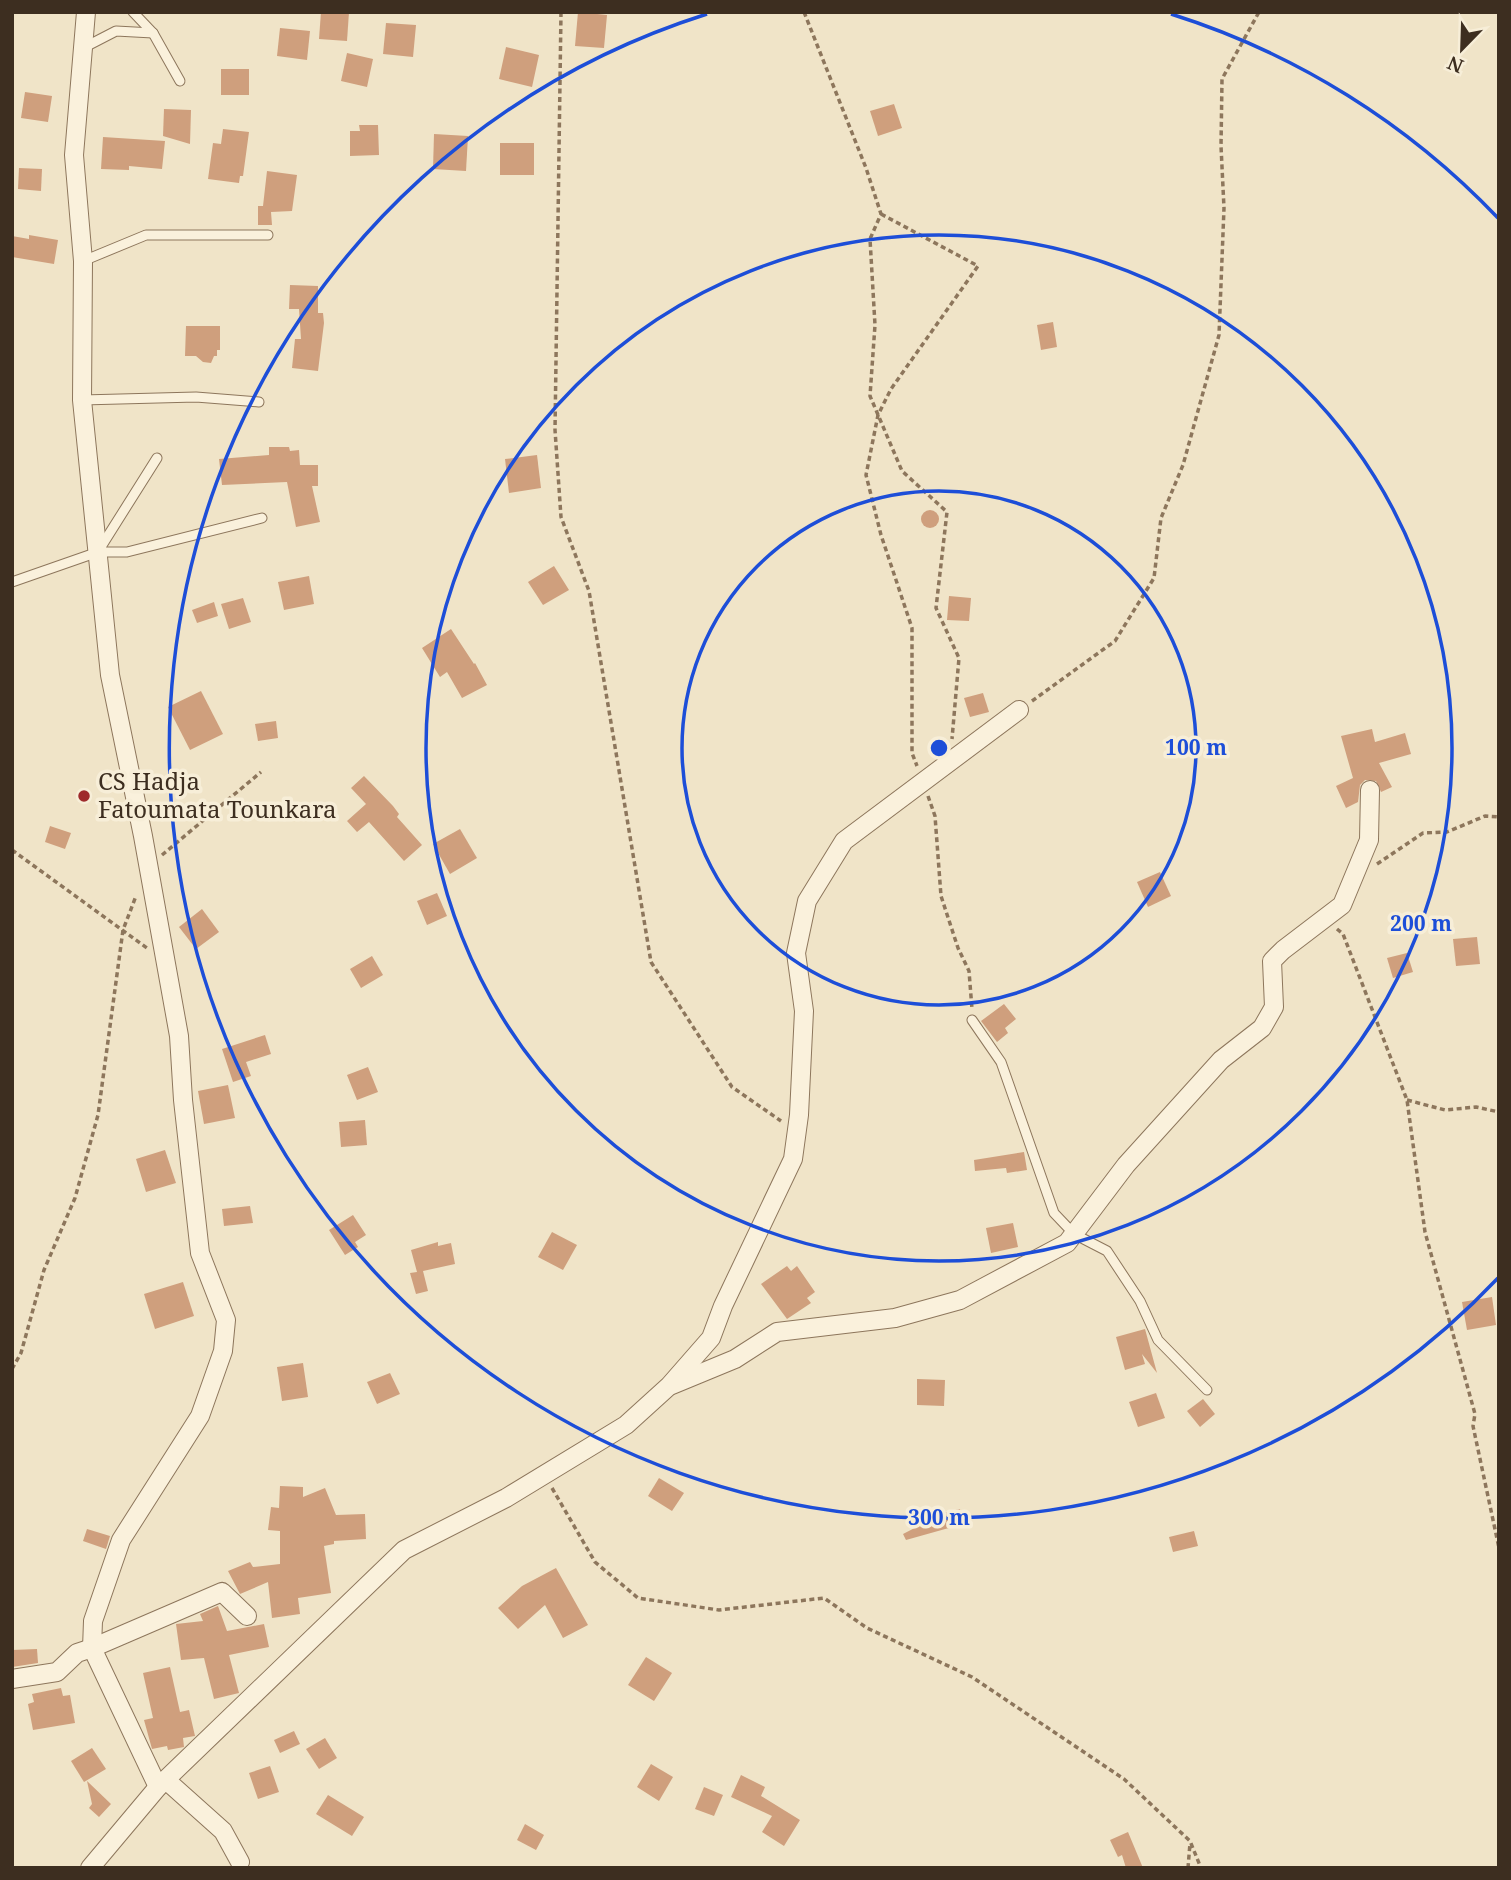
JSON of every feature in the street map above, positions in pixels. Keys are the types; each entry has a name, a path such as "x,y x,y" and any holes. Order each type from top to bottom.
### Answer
{"street":[{"path":"86,12 75,155 83,261 82,400 110,676 149,867 179,1036 183,1100 200,1253 226,1320 223,1351 200,1416 121,1540 93,1621 92,1648 162,1783 223,1831 240,1862"},
{"path":"89,1868 162,1783 404,1550 506,1498 626,1425 669,1386 711,1338 723,1306 793,1159 804,1011 796,953 807,901 845,841 1019,710"},
{"path":"669,1386 735,1359 777,1332 895,1318 960,1300 1067,1243 1126,1165 1221,1060 1262,1028 1274,1007 1272,961 1342,905 1369,840 1370,790"},
{"path":"12,1679 57,1672 77,1653 222,1592 247,1616"}],"lane":[{"path":"133,12 153,33 180,82"},
{"path":"85,47 116,31 153,33"},
{"path":"83,261 146,235 268,235"},
{"path":"82,400 196,397 259,402"},
{"path":"98,552 157,458"},
{"path":"12,582 98,552 127,552 262,518"},
{"path":"972,1020 1001,1062 1054,1213 1074,1234 1107,1251 1140,1301 1158,1340 1208,1390"}],"path":[{"path":"561,12 555,430 561,517 589,591 651,962 732,1087 797,1133"},
{"path":"804,12 866,168 881,214 870,239 875,325 870,396 902,471 947,512 936,608 959,658 950,762"},
{"path":"1019,710 1115,641 1154,578 1161,518 1183,465 1219,335 1224,208 1222,79 1259,12"},
{"path":"881,214 978,266 891,389 877,415 866,475 881,535 912,628 912,753 934,816 941,896 958,948 969,971 972,1020"},
{"path":"12,1369 21,1353 44,1270 75,1198 98,1115 123,930 149,867 261,772"},
{"path":"1352,881 1423,833 1447,832 1485,816 1499,817"},
{"path":"12,850 166,962"},
{"path":"1325,918 1343,934 1407,1100 1425,1232 1475,1414 1473,1426 1499,1548"},
{"path":"1407,1100 1446,1110 1476,1107 1499,1112"},
{"path":"544,1474 595,1562 638,1598 719,1610 824,1598 867,1628 972,1677 1124,1779 1190,1841 1201,1868"},
{"path":"1188,1868 1190,1841"}],"building":[{"path":"321,12 349,12 347,41 319,39"},
{"path":"578,12 607,15 604,48 575,46"},
{"path":"386,23 416,25 413,57 383,54"},
{"path":"280,28 310,31 307,60 277,56"},
{"path":"506,47 539,55 532,87 499,79"},
{"path":"347,53 373,59 367,87 341,81"},
{"path":"221,69 249,69 249,95 221,95"},
{"path":"25,92 52,96 48,122 21,118"},
{"path":"894,104 902,128 878,136 870,111"},
{"path":"164,109 191,110 190,144 163,136"},
{"path":"359,125 378,125 379,155 350,156 350,131 360,131"},
{"path":"223,129 249,132 243,176 240,176 239,183 208,179 213,143 221,144"},
{"path":"434,134 468,136 466,171 433,169"},
{"path":"103,137 165,141 162,169 129,166 129,170 101,169"},
{"path":"500,143 534,143 534,175 500,175"},
{"path":"19,168 42,169 41,191 18,189"},
{"path":"267,171 297,175 292,211 271,212 272,225 258,225 258,206 263,206"},
{"path":"29,235 58,240 54,264 12,257 12,236 29,239"},
{"path":"290,285 318,286 318,313 323,313 324,323 318,371 292,368 295,339 301,339 299,309 289,309"},
{"path":"1053,322 1057,347 1041,350 1037,325"},
{"path":"186,326 220,326 220,350 217,350 217,356 214,356 211,363 203,362 196,356 185,356"},
{"path":"269,447 299,450 300,465 318,465 318,486 312,486 320,522 296,527 287,482 222,485 219,459 269,455"},
{"path":"537,455 541,488 509,493 505,459"},
{"path":"930,510 936,513 939,519 936,525 930,528 924,525 921,519 924,513"},
{"path":"554,566 569,590 543,605 528,582"},
{"path":"309,576 314,604 284,610 278,582"},
{"path":"949,596 971,598 969,621 947,620"},
{"path":"243,598 251,622 229,629 221,604"},
{"path":"214,602 218,616 197,623 192,610"},
{"path":"451,629 487,685 462,698 447,672 440,677 422,648"},
{"path":"201,691 223,734 190,750 168,707"},
{"path":"983,693 989,712 970,717 964,698"},
{"path":"276,721 278,738 258,741 255,724"},
{"path":"1372,729 1375,742 1405,733 1411,754 1379,763 1392,787 1381,792 1376,781 1365,780 1360,785 1358,802 1346,808 1336,786 1353,778 1341,736"},
{"path":"364,776 393,806 399,814 397,817 422,845 404,861 369,822 357,832 347,821 366,804 351,788"},
{"path":"50,826 71,833 65,849 45,842"},
{"path":"460,829 477,858 450,874 433,844"},
{"path":"1160,872 1171,896 1148,907 1137,882"},
{"path":"437,893 447,916 427,925 417,901"},
{"path":"202,909 219,932 196,949 179,927"},
{"path":"1477,937 1480,964 1456,966 1453,939"},
{"path":"1407,953 1413,972 1393,978 1387,958"},
{"path":"372,956 383,975 361,988 350,969"},
{"path":"1004,1004 1016,1019 1005,1028 1008,1033 997,1042 981,1021"},
{"path":"265,1035 271,1054 246,1062 251,1076 233,1082 222,1049"},
{"path":"368,1067 378,1092 357,1100 347,1075"},
{"path":"228,1085 235,1118 204,1124 198,1091"},
{"path":"365,1120 367,1145 341,1147 339,1122"},
{"path":"165,1150 176,1183 146,1192 136,1159"},
{"path":"1024,1152 1027,1170 1007,1173 1006,1168 975,1171 974,1160"},
{"path":"250,1206 253,1223 224,1226 222,1209"},
{"path":"353,1215 366,1235 355,1242 358,1247 345,1255 329,1230"},
{"path":"1013,1223 1018,1247 991,1253 986,1228"},
{"path":"552,1232 577,1245 563,1270 538,1257"},
{"path":"438,1242 438,1246 451,1243 455,1264 423,1271 428,1291 416,1294 410,1273 417,1272 411,1250"},
{"path":"787,1266 791,1271 797,1266 815,1292 807,1298 811,1303 787,1319 761,1284"},
{"path":"183,1282 194,1316 155,1329 144,1294"},
{"path":"1492,1297 1496,1325 1467,1330 1462,1302"},
{"path":"1145,1329 1157,1373 1142,1354 1145,1364 1125,1370 1116,1337"},
{"path":"303,1363 308,1397 282,1401 277,1367"},
{"path":"390,1373 400,1394 377,1404 367,1382"},
{"path":"917,1379 945,1380 944,1406 917,1405"},
{"path":"1156,1393 1165,1418 1138,1427 1129,1402"},
{"path":"1203,1399 1215,1414 1200,1427 1187,1411"},
{"path":"659,1478 684,1493 672,1511 648,1496"},
{"path":"280,1486 303,1487 303,1497 325,1488 336,1515 365,1514 366,1539 334,1541 334,1544 324,1546 331,1593 298,1598 300,1614 272,1618 268,1582 240,1594 228,1571 250,1562 253,1567 280,1564 280,1531 268,1530 271,1507 279,1508"},
{"path":"960,1509 963,1524 906,1540 903,1534 934,1518 934,1515"},
{"path":"87,1529 110,1536 106,1549 83,1541"},
{"path":"1194,1531 1198,1546 1173,1552 1169,1537"},
{"path":"556,1568 588,1625 563,1638 545,1605 518,1629 498,1608 522,1586"},
{"path":"218,1606 227,1631 264,1624 269,1647 229,1655 239,1693 214,1699 204,1658 181,1660 176,1624 203,1621 200,1614"},
{"path":"37,1649 38,1663 12,1667 12,1650"},
{"path":"646,1657 672,1673 654,1701 628,1685"},
{"path":"170,1667 180,1712 189,1710 195,1736 183,1738 184,1747 152,1749 144,1720 153,1718 143,1673"},
{"path":"61,1688 63,1696 70,1695 75,1723 33,1730 28,1704 34,1702 32,1694"},
{"path":"294,1731 300,1744 280,1753 274,1740"},
{"path":"325,1738 337,1758 319,1769 306,1749"},
{"path":"92,1748 106,1769 84,1782 71,1761"},
{"path":"651,1764 673,1777 659,1801 637,1787"},
{"path":"270,1766 279,1792 258,1799 249,1773"},
{"path":"741,1775 765,1787 761,1796 800,1820 784,1846 762,1832 772,1816 731,1797"},
{"path":"87,1781 111,1804 99,1817 89,1808 92,1804"},
{"path":"704,1787 723,1795 714,1816 695,1809"},
{"path":"328,1795 364,1817 352,1836 316,1814"},
{"path":"525,1824 544,1835 536,1850 517,1840"},
{"path":"1128,1832 1143,1868 1126,1868 1122,1855 1118,1857 1110,1840"}],"place":[{"name":"CS Hadja Fatoumata Tounkara","path":"84,796"}]}
